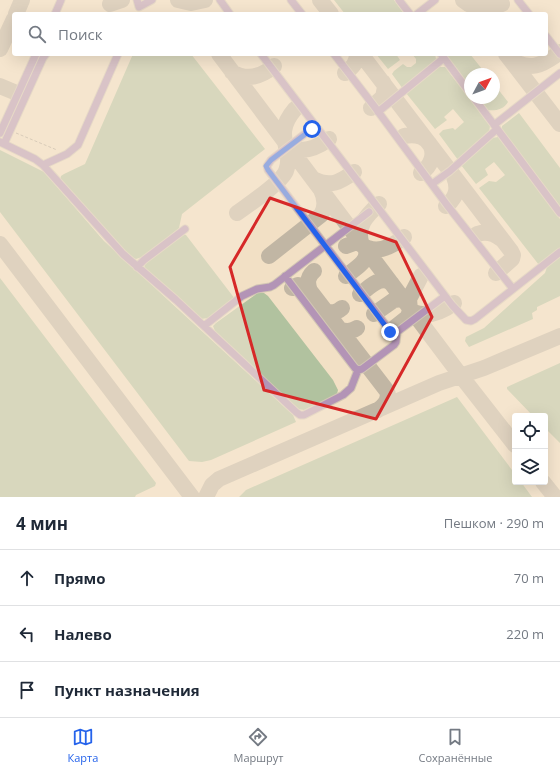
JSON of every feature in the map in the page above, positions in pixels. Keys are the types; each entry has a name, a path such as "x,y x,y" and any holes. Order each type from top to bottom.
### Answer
{"lane":[{"path":"55,12 61,0"},
{"path":"137,7 152,0"},
{"path":"220,0 229,12"},
{"path":"399,0 408,12"},
{"path":"420,12 435,0"},
{"path":"518,0 527,12"},
{"path":"295,1 301,12"},
{"path":"548,39 560,54"},
{"path":"0,133 35,56"},
{"path":"44,56 2,143 35,159 43,165 118,249 300,415 304,415 343,395 351,388 358,370 362,369 394,345 396,342 397,332"},
{"path":"43,165 67,154 78,145 117,56"},
{"path":"262,56 445,296 466,320 471,321 560,252"},
{"path":"336,56 468,233 513,289"},
{"path":"378,112 442,56 464,85"},
{"path":"432,184 496,127 560,74"},
{"path":"479,104 560,213"},
{"path":"315,126 271,160 266,166 390,332 397,332 445,296"},
{"path":"204,326 242,296 257,289 270,287 369,212"},
{"path":"137,267 185,229"},
{"path":"285,276 358,370"}],"path":[{"path":"9,131 67,154"}],"highlighted area":[{"path":"270,198 396,242 432,317 376,419 264,390 230,267"}],"shaded area":[{"path":"0,0 560,0 560,497 0,497"}],"green space":[{"path":"334,0 394,0 403,12 343,12"},
{"path":"132,56 193,56 265,149 182,214 179,228 145,256 136,259 128,256 60,180 61,176 64,174 85,164"},
{"path":"378,56 397,56 400,60 388,69"},
{"path":"414,56 435,56 436,59 403,89 392,74 403,64 407,67 411,67 416,63 416,59"},
{"path":"446,56 472,56 481,68 464,68 464,80"},
{"path":"437,67 445,67 464,92 464,104 473,104 490,126 489,133 458,160 439,134 443,130 453,128 455,130 464,122 453,109 444,117 447,120 435,129 406,93"},
{"path":"500,92 508,102 504,107 499,109 486,110 482,104 500,104"},
{"path":"519,113 560,168 560,206 502,130 502,126"},
{"path":"498,137 560,219 560,250 539,265 479,188 489,181 496,182 505,175 494,162 485,169 488,175 476,184 461,165 492,138"},
{"path":"0,150 44,172 104,241 293,415 296,422 211,460 202,462 189,461 0,212"},
{"path":"183,234 186,235 235,299 208,318 201,319 144,269 145,264"},
{"path":"560,257 560,296 537,307 537,310 532,313 533,319 469,347 465,341 466,337 484,328 545,273 547,267"},
{"path":"0,278 156,483 155,486 136,495 135,497 0,497"},
{"path":"259,292 268,296 333,380 338,390 337,394 304,410 297,409 215,331 213,326 216,323"},
{"path":"560,363 560,443 548,431 548,413 530,413 507,389 507,387"},
{"path":"457,397 512,470 512,485 523,485 532,497 239,497 246,490"}],"taxiway":[{"path":"17,12 22,0"},
{"path":"110,4 122,0"},
{"path":"178,0 191,3 205,0"},
{"path":"320,0 329,12"},
{"path":"463,0 472,6 482,8 502,4"},
{"path":"0,49 12,23"},
{"path":"509,58 516,63 536,66 548,61 560,52"},
{"path":"221,56 461,376 512,441"},
{"path":"345,73 354,65 357,56"},
{"path":"363,56 511,251 513,255 512,259 496,273"},
{"path":"508,56 560,124"},
{"path":"232,72 248,77 264,73 274,66"},
{"path":"371,108 383,97 385,87 383,82"},
{"path":"0,86 19,94"},
{"path":"237,213 278,182 286,171 288,156 284,135 285,127 288,119 295,109"},
{"path":"404,136 413,135 421,137 431,146 431,160 428,167 421,173"},
{"path":"289,147 305,150 320,145 329,139"},
{"path":"313,179 319,182 335,183 354,172"},
{"path":"446,206 456,193 456,181 454,177"},
{"path":"269,256 321,215 324,209 321,190"},
{"path":"362,245 360,233 363,222 379,204"},
{"path":"477,234 490,233 501,239"},
{"path":"346,246 357,242 365,247 378,250 392,245 404,237"},
{"path":"0,244 192,497"},
{"path":"346,276 363,262 366,250"},
{"path":"310,291 308,280 314,271"},
{"path":"389,332 408,317 410,310 409,299 421,276"},
{"path":"360,294 371,285 380,281 384,280 392,284"},
{"path":"292,288 298,285 307,287 387,391 388,397 386,402 378,410"},
{"path":"374,314 394,300 401,299 407,303"},
{"path":"413,312 419,314 435,313 454,303"},
{"path":"326,317 325,311 334,312 342,308"},
{"path":"339,329 348,331 357,328"},
{"path":"206,497 212,485 219,479 439,383 484,368 560,336"},
{"path":"545,485 555,497"}],"route":[{"path":"312,129 268,162 266,166 390,332"}]}
